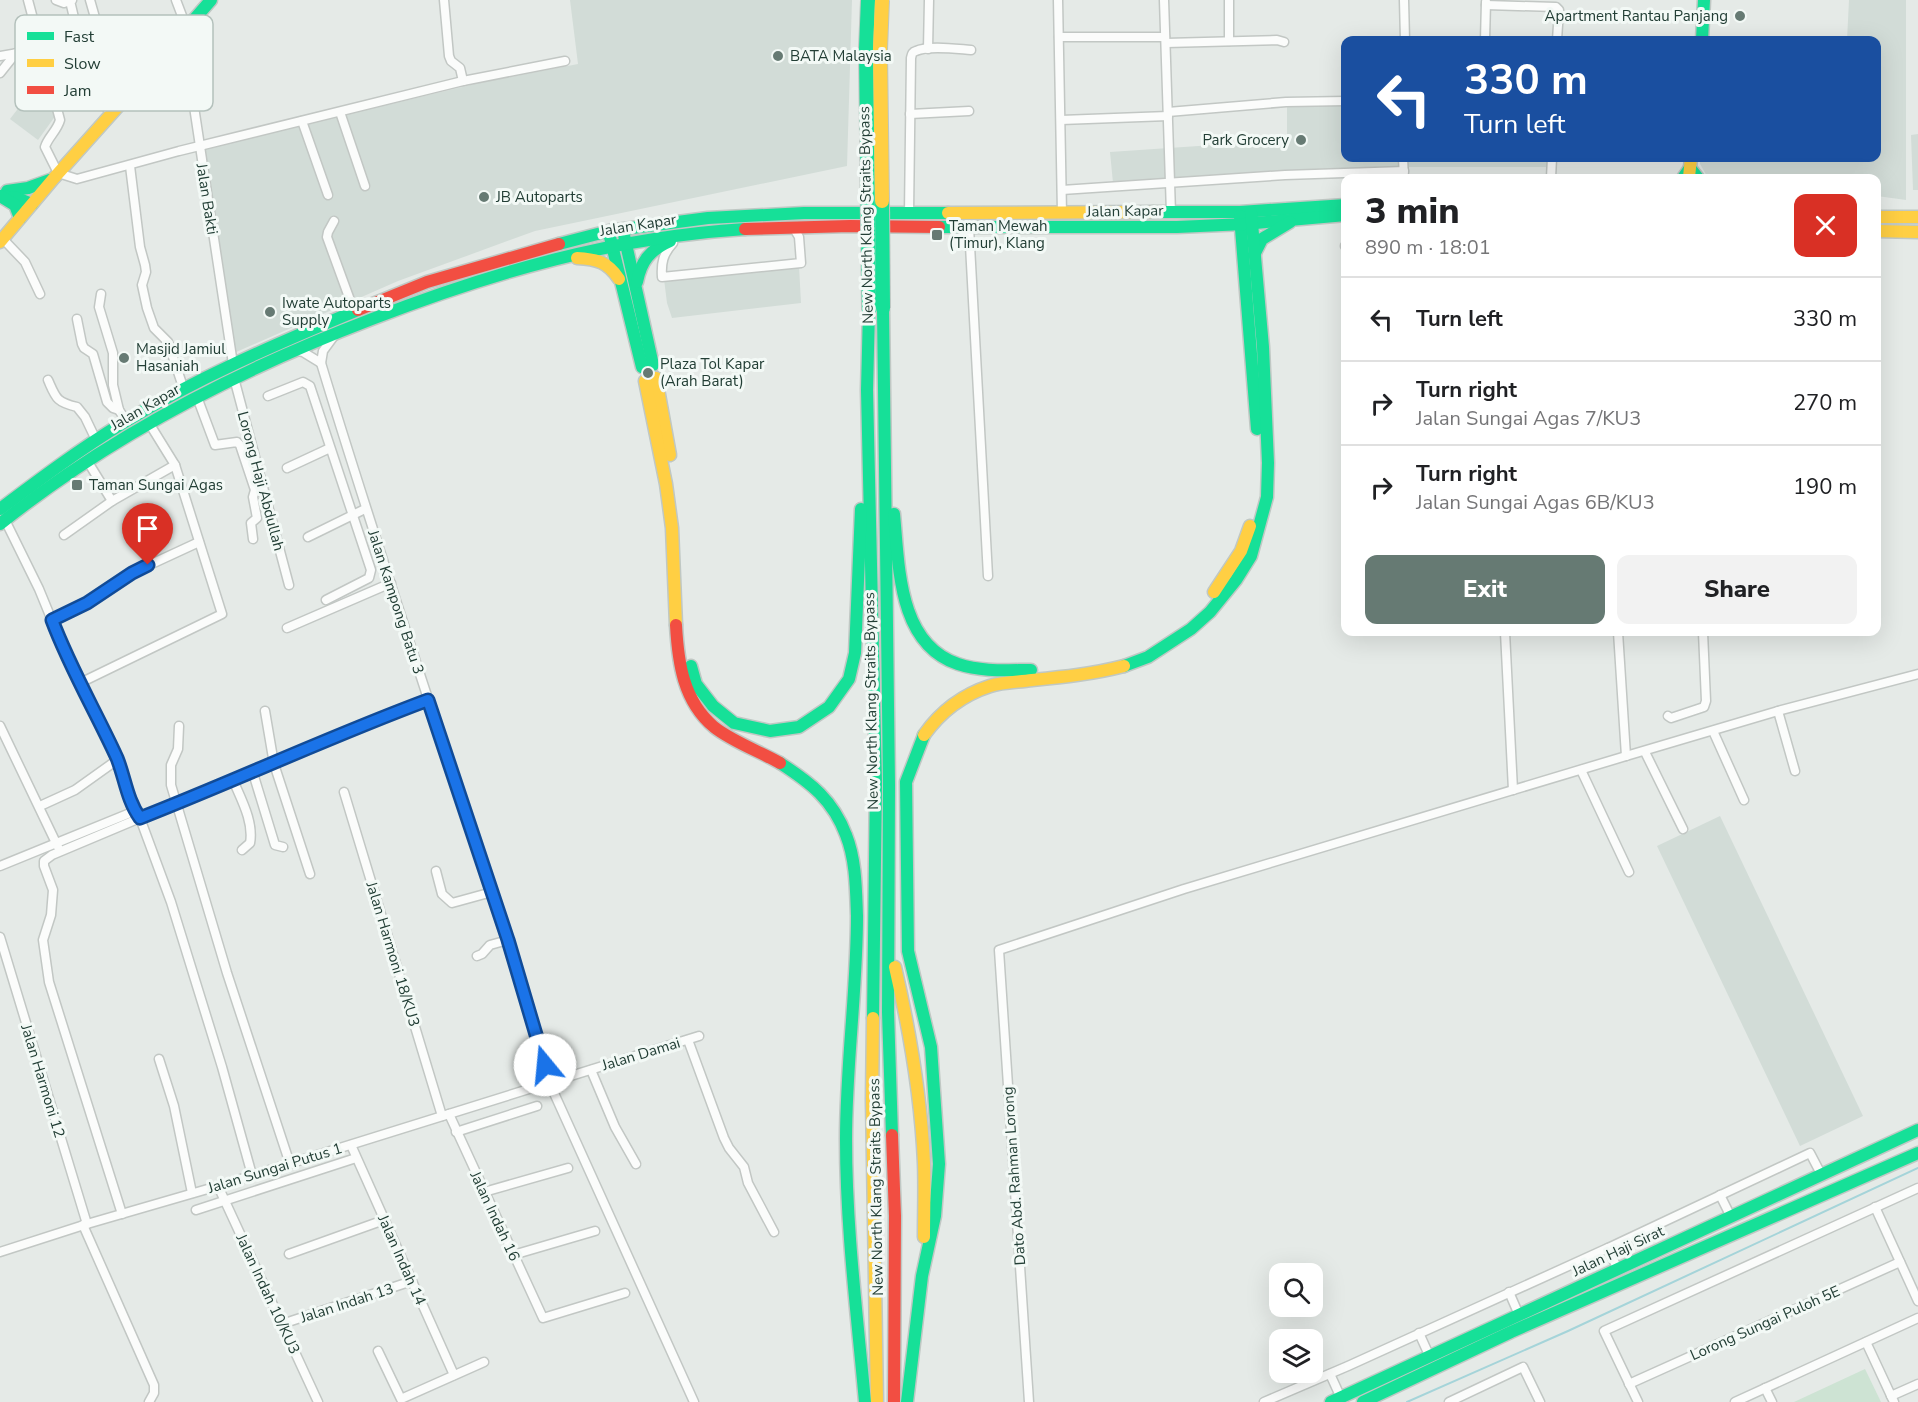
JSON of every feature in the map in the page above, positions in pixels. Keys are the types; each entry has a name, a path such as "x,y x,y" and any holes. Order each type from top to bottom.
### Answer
{"main road":[{"path":"199,15 211,0"},
{"name":"New North Klang Straits Bypass","path":"868,0 866,49 869,310 867,390 876,782 872,1100 877,1402"},
{"name":"New North Klang Straits Bypass","path":"882,0 880,50 890,941 888,1012 895,1216 894,1402"},
{"path":"1702,36 1704,0"},
{"path":"1,241 112,113"},
{"path":"2,193 28,188 56,176"},
{"path":"2,193 34,202"},
{"path":"2,193 15,205 20,218"},
{"name":"Jalan Kapar","path":"627,243 793,227 1212,226 1246,218 1341,206"},
{"name":"Jalan Kapar","path":"2,518 233,371 354,312 426,282 466,270 615,235 708,218 804,213 1171,213 1295,219 1341,215"},
{"path":"1881,217 1918,217"},
{"path":"886,467 894,510 900,582 905,605 912,623 925,643 940,657 965,667 986,670 1012,672 1068,669 1121,658 1164,638 1203,606 1227,574 1241,551 1258,495 1259,463 1246,218"},
{"path":"1249,252 1269,233 1295,219"},
{"path":"907,1402 924,1262 935,1216 939,1164 931,1047 908,951 906,782 921,740 934,721 950,706 992,685 1097,673 1148,657 1191,629 1210,612 1236,580 1251,556 1267,497 1268,463 1263,347 1249,252 1228,235 1212,226"},
{"path":"1881,231 1916,234"},
{"path":"615,235 627,243 630,287"},
{"path":"615,235 630,287 679,516 684,559 686,648 696,684 713,706 734,723 770,731 799,727 829,707 849,679 855,653 867,390"},
{"name":"Jalan Kapar","path":"2,518 96,440 122,415 434,296 555,258 615,235"},
{"path":"630,287 646,256 656,246 683,236"},
{"path":"555,258 603,261 630,287"},
{"path":"649,373 672,528 678,659 687,691 704,717 716,728 808,781 832,806 850,846 856,877 857,953 846,1137 848,1216 865,1402"},
{"path":"890,941 908,1029 920,1114 924,1166 924,1262"},
{"path":"1918,1130 1887,1150 1887,1156 1894,1158 1918,1152"},
{"name":"Jalan Haji Sirat","path":"1336,1400 1429,1355 1618,1270 1730,1215 1918,1130"},
{"name":"Jalan Haji Sirat","path":"1363,1402 1402,1382 1623,1282 1810,1203 1918,1152"},
{"path":"1785,1190 1828,1176 1836,1175 1840,1178 1835,1187 1810,1203"}],"street":[{"path":"28,0 32,15"},
{"path":"56,0 64,3 71,0 74,15"},
{"path":"90,0 94,15"},
{"name":"Jalan Bakti","path":"176,0 180,15"},
{"path":"444,0 449,56 460,68 463,81"},
{"path":"928,49 930,0"},
{"path":"1058,0 1062,213"},
{"path":"1164,0 1171,213"},
{"path":"1229,0 1229,41"},
{"path":"1404,0 1405,36"},
{"path":"1485,36 1486,2 1556,7 1558,10 1557,36"},
{"path":"1059,37 1277,40 1284,42"},
{"path":"909,213 910,58 917,50 971,50"},
{"path":"0,56 15,53"},
{"path":"0,73 15,54"},
{"path":"58,111 60,120 58,128 45,147 56,176 77,179 463,81 565,61"},
{"path":"1060,120 1168,114 1286,102 1341,101"},
{"name":"Jalan Bakti","path":"195,111 233,371"},
{"path":"910,114 969,111"},
{"path":"340,112 365,186"},
{"path":"302,121 328,195"},
{"path":"130,165 136,221 146,272 142,285 147,308 154,328 168,342 184,390"},
{"path":"1062,190 1170,182 1341,177"},
{"path":"334,221 327,237 354,312"},
{"path":"683,236 664,255 661,265 662,277 801,263 799,237 793,227"},
{"path":"969,227 988,576"},
{"path":"1,241 25,261 40,294"},
{"path":"102,294 99,307 113,353 113,385 122,415"},
{"path":"77,319 82,344 93,354 107,402 122,415"},
{"path":"291,351 303,352 321,363 323,351 338,332"},
{"name":"Jalan Kampong Batu 3","path":"321,363 365,509 508,940 549,1082 694,1402"},
{"name":"Lorong Haji Abdullah","path":"233,371 289,585"},
{"path":"48,380 57,399 63,404 77,406 96,440"},
{"path":"268,396 303,382 310,386 351,516 364,548 371,574 369,578 326,600"},
{"path":"197,396 215,446 232,442 240,445 255,490 253,497 256,518 251,523 253,539"},
{"path":"80,683 222,614 175,465 149,423"},
{"path":"287,468 330,448"},
{"path":"88,462 112,501"},
{"path":"64,535 112,501 175,465"},
{"path":"308,537 365,509"},
{"path":"2,518 39,589 69,662 117,760 171,902 222,1067 252,1175"},
{"path":"52,620 87,603 132,573 199,542"},
{"path":"288,628 391,583"},
{"path":"1505,636 1513,790 1778,711 1918,674"},
{"path":"1618,636 1626,756"},
{"path":"1668,716 1671,718 1704,707 1706,701 1703,636"},
{"path":"0,866 57,843 137,815 177,804 384,716 428,700"},
{"path":"265,711 274,764 310,874"},
{"path":"1778,711 1795,771"},
{"path":"0,726 61,852"},
{"path":"180,726 178,749 171,765 171,785 227,973 290,1164"},
{"path":"1713,731 1744,800"},
{"path":"1645,752 1683,829"},
{"path":"40,806 75,790 117,760"},
{"path":"1581,770 1629,872"},
{"path":"253,773 275,845 283,847"},
{"path":"233,780 248,818 252,836 250,843 242,850"},
{"name":"Dato Abd. Rahman Lorong","path":"1029,1402 999,950 1184,889 1513,790"},
{"name":"Jalan Harmoni 18/KU3","path":"344,792 446,1115"},
{"path":"122,1214 49,982 43,940 51,915 53,890 44,861 52,855 137,815"},
{"path":"436,871 442,894 452,903 492,892"},
{"name":"Jalan Harmoni 12","path":"0,937 85,1224 154,1385 154,1393 149,1402"},
{"path":"477,956 490,945 508,940"},
{"name":"Jalan Damai","path":"549,1082 699,1036"},
{"path":"688,1040 724,1138 729,1149 744,1167 748,1183 774,1233"},
{"path":"159,1059 174,1106 192,1193"},
{"path":"591,1070 615,1127 636,1164"},
{"name":"Jalan Sungai Putus 1","path":"0,1252 549,1082"},
{"path":"456,1132 537,1106"},
{"name":"Jalan Indah 16","path":"446,1115 543,1318 625,1293"},
{"name":"Jalan Indah 14","path":"351,1144 454,1375"},
{"path":"1264,1402 1274,1400 1608,1248 1810,1153 1821,1174"},
{"path":"196,1210 356,1158"},
{"path":"484,1192 568,1168"},
{"name":"Jalan Indah 10/KU3","path":"218,1186 318,1402"},
{"path":"1638,1402 1604,1331 1918,1188"},
{"path":"1720,1195 1730,1215"},
{"path":"1875,1207 1918,1301"},
{"path":"289,1254 384,1220"},
{"path":"513,1255 595,1231"},
{"path":"1608,1248 1618,1270"},
{"name":"Lorong Sungai Puloh 5E","path":"1629,1384 1900,1262"},
{"name":"Jalan Indah 13","path":"282,1324 412,1281"},
{"path":"1509,1292 1519,1315"},
{"path":"1735,1402 1918,1318"},
{"path":"1419,1333 1429,1355"},
{"path":"1866,1342 1893,1399 1918,1384"},
{"path":"378,1351 401,1399 484,1362"},
{"path":"1449,1402 1523,1367 1540,1402"},
{"path":"1330,1374 1336,1400"},
{"path":"1765,1388 1772,1402"}],"shaded area":[{"path":"570,0 852,0 847,166 535,231 398,281 234,353 202,149 479,83 578,64"},
{"path":"1849,0 1906,0 1906,200 1881,197 1881,174 1706,174 1700,162 1881,162 1881,36 1847,36"},
{"path":"1341,103 1341,162 1549,162 1549,167 1398,167 1113,183 1110,152 1287,140 1287,105"},
{"path":"16,111 55,111 56,115 38,140 10,119"},
{"path":"1918,134 1918,190 1913,190 1911,135"},
{"path":"799,266 801,303 672,318 667,303 664,279"},
{"path":"1720,816 1863,1116 1800,1146 1657,846"}],"green space":[{"path":"1865,1369 1881,1402 1794,1402"}],"waterway":[{"path":"1407,1402 1568,1331 1918,1168"}],"traffic: fast":[{"path":"198,15 211,0"},
{"path":"868,0 866,49 869,310"},
{"path":"1702,36 1704,0"},
{"path":"1686,174 1690,168 1695,174"},
{"path":"7,191 28,188 50,180"},
{"path":"0,196 17,198 32,204"},
{"path":"0,196 15,205 20,218"},
{"path":"882,201 883,308"},
{"path":"1153,212 1240,212 1341,205"},
{"path":"1124,666 1148,657 1191,629 1210,612 1236,580 1251,556 1267,497 1268,463 1263,347 1251,212"},
{"path":"559,244 609,231 708,218 804,213 948,213"},
{"path":"939,227 1177,227 1341,215"},
{"path":"1240,216 1257,429"},
{"path":"1255,253 1262,239 1290,222"},
{"path":"0,524 86,462 178,407 274,360 372,319 463,286 555,259 649,240 745,229"},
{"path":"624,235 653,365"},
{"path":"610,237 642,367"},
{"path":"637,282 641,268 652,252 670,241"},
{"path":"883,308 889,785 888,1012 892,1135"},
{"path":"0,509 91,443 151,407 238,362 358,310"},
{"path":"869,310 867,390 876,782 873,1018"},
{"path":"691,666 696,684 713,706 734,723 770,731 799,727 829,707 849,679 855,653 861,509"},
{"path":"894,514 905,601 923,639 938,654 967,667 1031,670"},
{"path":"907,1402 922,1276 935,1216 939,1164 931,1047 908,951 906,782 924,735"},
{"path":"780,763 811,785 828,802 841,823 854,864 857,944 846,1111 846,1172 852,1271 865,1402"},
{"path":"1331,1402 1918,1130"},
{"path":"1363,1402 1511,1332 1918,1153"}],"traffic: slow":[{"path":"882,0 880,50 882,201"},
{"path":"0,242 114,111"},
{"path":"1689,174 1691,162"},
{"path":"948,213 1153,212"},
{"path":"1881,217 1918,217"},
{"path":"1881,231 1918,232"},
{"path":"577,258 601,262 619,279"},
{"path":"656,378 670,455"},
{"path":"645,381 666,484 672,528 676,625"},
{"path":"1214,592 1241,551 1250,526"},
{"path":"924,735 953,705 970,694 990,686 1078,675 1124,666"},
{"path":"895,967 910,1040 923,1138 924,1237"},
{"path":"873,1018 872,1100 877,1402"}],"traffic: jam":[{"path":"745,229 850,226 939,227"},
{"path":"358,310 427,282 559,244"},
{"path":"676,625 678,653 684,680 695,705 704,717 729,737 780,763"},
{"path":"892,1135 895,1216 894,1402"}],"place":[{"name":"Apartment Rantau Panjang","path":"1740,16"},
{"name":"BATA Malaysia","path":"778,56"},
{"name":"Park Grocery","path":"1301,140"},
{"name":"JB Autoparts","path":"484,197"},
{"name":"Taman Mewah (Timur), Klang","path":"937,235"},
{"name":"Iwate Autoparts Supply","path":"270,312"},
{"name":"Masjid Jamiul Hasaniah","path":"124,358"},
{"name":"Plaza Tol Kapar (Arah Barat)","path":"648,373"},
{"name":"Taman Sungai Agas","path":"77,485"}],"route":[{"path":"148,565 87,603 52,620 64,652 117,760 131,804 140,818 253,773 384,716 428,700 508,940 545,1065"}]}
